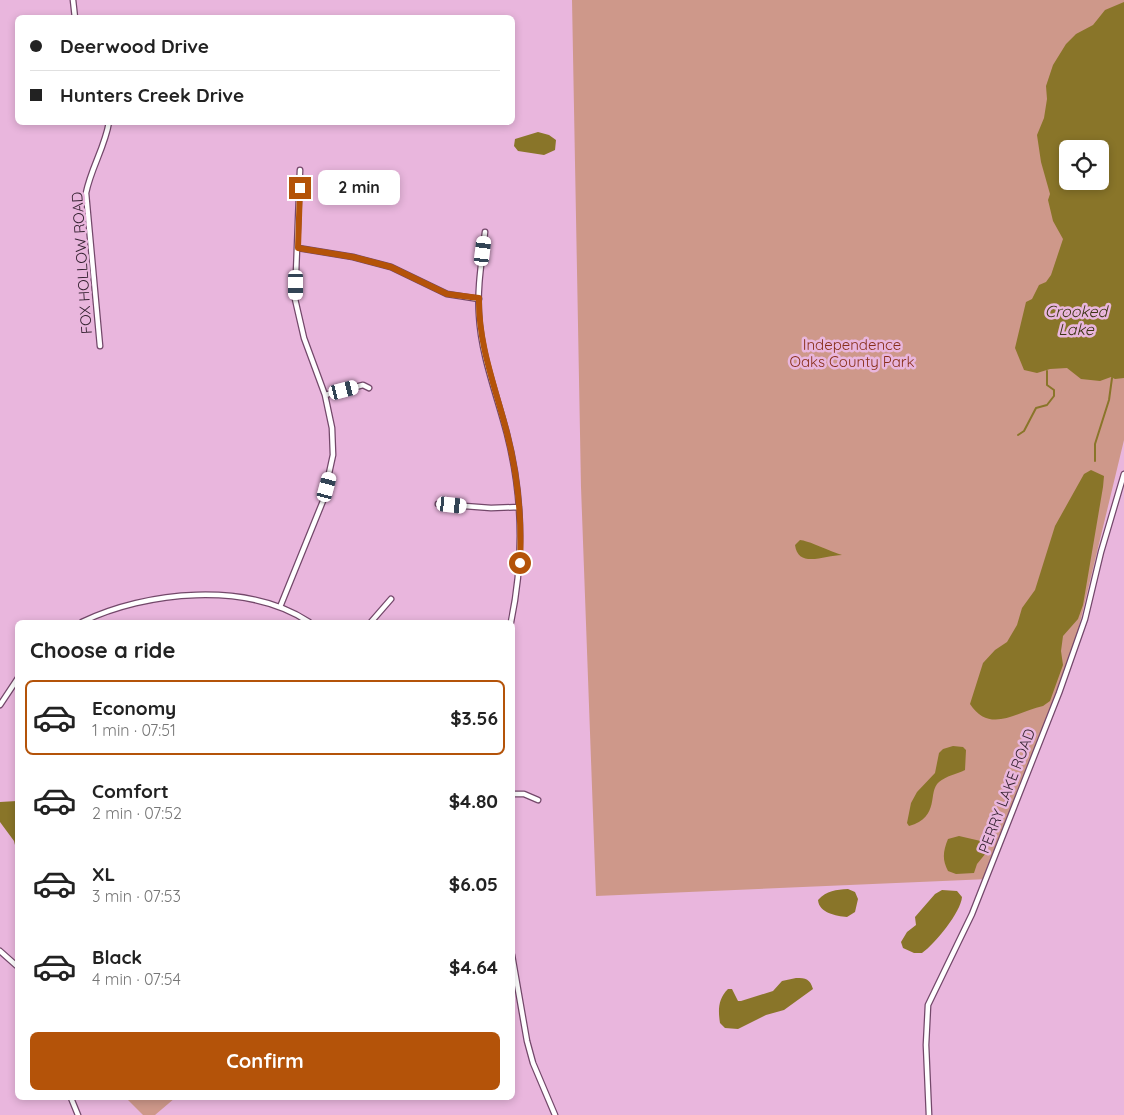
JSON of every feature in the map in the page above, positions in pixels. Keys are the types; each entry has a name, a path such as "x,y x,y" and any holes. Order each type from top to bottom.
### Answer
{"street":[{"path":"73,0 75,15"},
{"name":"FOX HOLLOW ROAD","path":"100,346 86,193 91,173 107,136 109,125"},
{"path":"280,607 317,519 331,472 332,428 325,395 304,338 295,299 300,170"},
{"path":"485,232 479,316 514,462 520,507 518,576 511,620"},
{"path":"298,248 353,257 382,265 447,294 479,298"},
{"path":"325,395 363,385 369,388"},
{"name":"PERRY LAKE ROAD","path":"929,1115 926,1045 928,1005 972,914 1059,694 1085,619 1101,552 1124,474"},
{"path":"438,504 491,508 520,507"},
{"path":"87,620 122,606 172,597 230,596 252,598 293,612 306,620"},
{"path":"373,620 391,599"},
{"path":"0,705 15,682"},
{"path":"515,794 524,794 538,800"},
{"path":"0,950 15,964"},
{"path":"515,972 527,1041 533,1063 555,1115"},
{"path":"72,1100 78,1115"}],"green space":[{"name":"Independence Oaks County Park","path":"572,0 1124,0 1124,440 1077,635 989,879 596,896 581,487"},
{"path":"128,1100 173,1100 155,1115 143,1115"}],"water":[{"name":"Crooked Lake","path":"1124,2 1124,378 1115,379 1111,377 1100,381 1081,379 1067,368 1050,369 1037,373 1024,370 1015,348 1026,302 1032,299 1039,285 1046,282 1051,275 1063,239 1053,221 1048,200 1050,194 1041,162 1037,135 1044,118 1047,99 1046,86 1053,65 1066,44 1076,34 1093,25 1105,10"},
{"path":"538,132 549,135 556,140 555,150 544,155 518,151 514,146 515,139"},
{"path":"1091,470 1104,476 1083,605 1078,619 1063,636 1061,651 1063,665 1050,701 1043,706 1014,716 995,720 986,718 978,713 970,704 983,663 995,650 1007,642 1017,625 1022,608 1035,590 1055,526 1084,474"},
{"path":"800,540 842,555 813,559 801,557 795,545"},
{"path":"953,746 963,747 966,750 965,770 939,782 926,817 909,826 907,823 911,803 917,792 935,773 939,753 943,749"},
{"path":"15,801 15,845 0,822 0,802"},
{"path":"959,836 985,842 986,853 977,864 974,873 956,874 948,871 946,867 944,855 948,839"},
{"path":"848,889 855,892 858,899 855,912 847,917 838,916 821,908 818,900 825,894 836,890"},
{"path":"942,890 957,891 962,897 961,903 952,919 940,935 922,953 914,953 903,948 901,942 907,932 916,925 915,917 935,894"},
{"path":"796,978 807,980 813,989 784,1010 766,1015 738,1029 725,1028 720,1023 719,1005 728,989 732,989 738,1001 741,1001 773,991 782,981"}],"waterway":[{"path":"1018,435 1024,431 1036,408 1047,405 1054,396 1054,390 1047,385 1047,371"},
{"path":"1095,461 1095,444 1109,400 1112,378"}],"route":[{"path":"300,188 298,248 324,251 391,267 447,294 479,298 479,316 490,372 507,433 518,484 520,563"}]}
